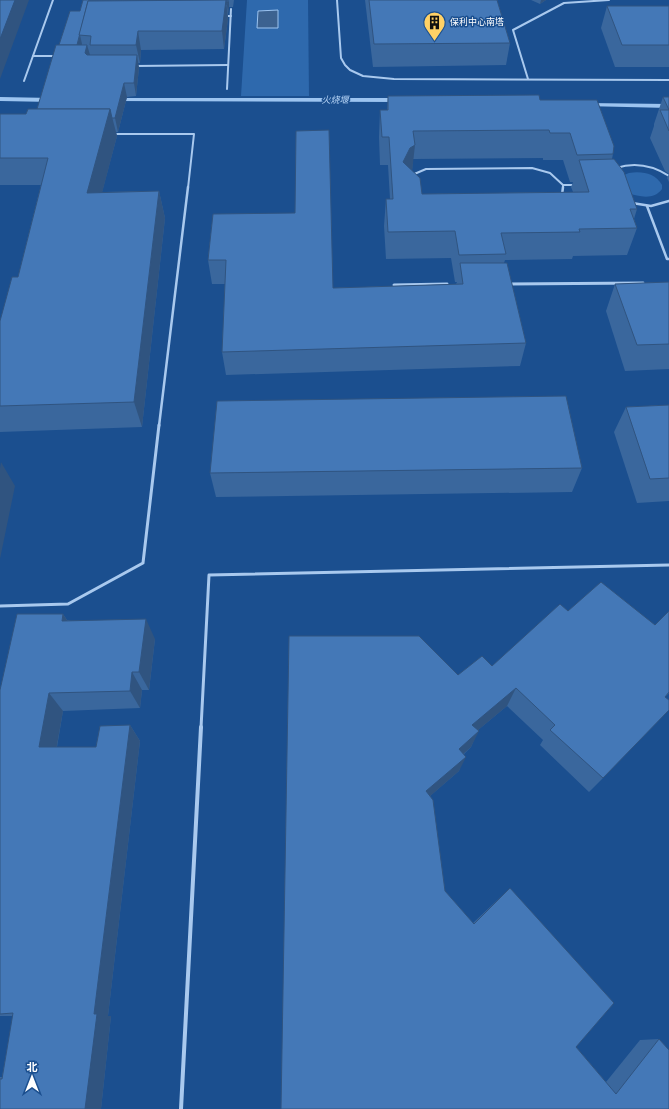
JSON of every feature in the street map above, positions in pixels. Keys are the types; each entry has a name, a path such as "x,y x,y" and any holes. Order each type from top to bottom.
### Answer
{"street":[{"path":"504,284 646,283"},
{"path":"394,285 449,284"}],"lane":[{"path":"24,81 53,0"},
{"path":"338,0 341,58 344,66 357,74 394,79 669,80"},
{"path":"528,79 513,30 564,3 609,0 611,6"},
{"path":"227,89 231,9"},
{"path":"223,16 231,16"},
{"path":"33,56 59,56"},
{"path":"129,66 228,65"},
{"path":"0,606 68,604 143,562 194,134 109,134"},
{"path":"614,169 632,164 644,165 655,168 669,176"},
{"path":"410,176 426,169 532,168 550,173 563,185 578,185"},
{"path":"562,200 563,185"},
{"path":"629,202 646,206 658,205 669,201"},
{"path":"646,206 667,260 669,260"},
{"path":"181,1109 209,576 669,565"}],"shaded area":[{"path":"247,0 308,0 309,96 241,96"},
{"path":"278,10 278,28 257,28 258,11"},
{"path":"639,172 652,175 662,185 662,189 655,195 646,197 628,193 624,175"}],"building":[{"path":"0,0 15,0 0,39"},
{"path":"83,0 226,0 88,1 77,45 59,45 70,11 80,11"},
{"path":"226,0 222,31 138,31 136,45 90,45 91,36 79,35 88,1"},
{"name":"保利中心南塔","path":"369,0 497,0 510,43 374,44"},
{"path":"607,6 669,6 669,45 622,45"},
{"path":"56,45 87,45 85,53 87,55 137,55 134,83 124,83 115,118 112,118 110,109 37,109"},
{"path":"539,95 540,100 597,100 614,146 613,154 577,155 570,133 550,133 549,130 413,131 415,145 410,148 403,162 420,178 422,194 589,192 579,160 614,159 624,172 637,209 630,209 637,228 579,229 580,232 501,233 506,254 459,255 455,231 388,232 386,199 393,199 389,137 382,137 380,110 388,110 388,96"},
{"path":"663,97 669,97 669,110"},
{"path":"28,109 110,109 87,193 159,191 134,402 0,406 0,321 12,277 18,277 48,158 0,158 0,114 26,114"},
{"path":"660,110 669,110 669,131"},
{"path":"329,130 333,288 463,284 460,263 507,263 526,343 222,352 226,260 208,260 213,214 295,213 296,131"},
{"path":"669,282 669,344 637,345 615,284"},
{"path":"566,396 582,468 210,473 217,401"},
{"path":"669,405 669,478 650,479 626,407"},
{"path":"601,582 655,625 669,611 669,692 665,697 669,700 669,710 603,778 550,730 555,725 516,688 472,725 479,731 459,749 466,757 426,791 433,800 445,891 474,924 510,888 614,1003 576,1047 616,1094 659,1039 669,1050 669,1109 281,1109 289,636 419,636 458,675 482,656 492,666 560,604 568,611"},
{"path":"17,614 63,614 62,621 146,619 139,672 132,672 130,691 49,693 39,747 96,747 100,726 130,725 94,1014 97,1014 85,1109 0,1109 0,1079 2,1079 13,1013 0,1014 0,690"}],"waterway":[{"name":"火烧堰","path":"0,99 52,100"},
{"name":"火烧堰","path":"114,100 400,100"},
{"name":"火烧堰","path":"586,105 669,106"}],"place":[{"name":"保利中心南塔","path":"435,42"}]}
